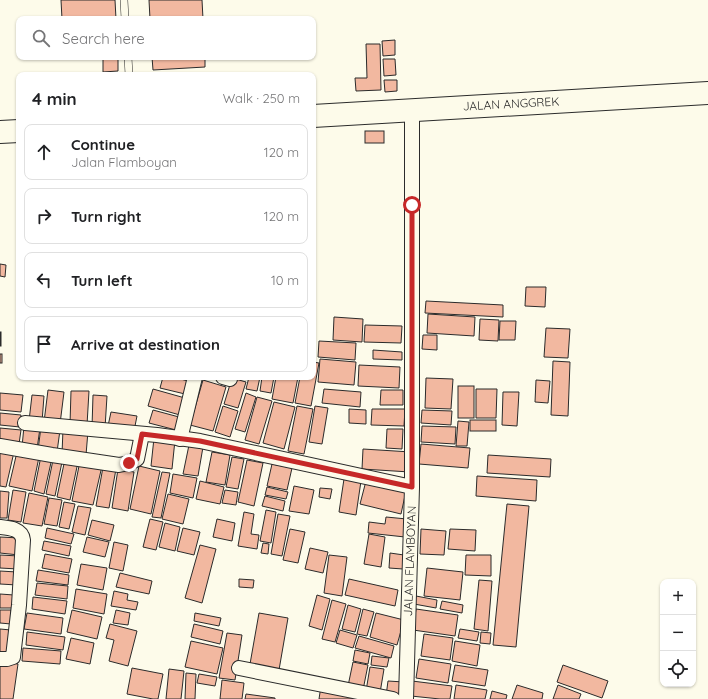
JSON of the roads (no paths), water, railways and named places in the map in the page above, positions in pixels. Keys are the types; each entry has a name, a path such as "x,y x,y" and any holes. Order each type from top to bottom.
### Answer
{"highway":[{"name":"JALAN ANGGREK","path":"316,116 708,93"},
{"path":"0,132 16,131"}],"street":[{"name":"JALAN FLAMBOYAN","path":"406,699 412,487 412,110"},
{"path":"180,438 194,380"},
{"path":"25,423 200,441 412,487"},
{"path":"0,446 119,465 129,463 137,459 142,434"},
{"path":"0,527 14,529 21,532 23,540 19,605 13,657 0,659"},
{"path":"239,668 393,699"}],"lane":[{"path":"124,0 125,16"},
{"path":"128,60 129,72"}]}
